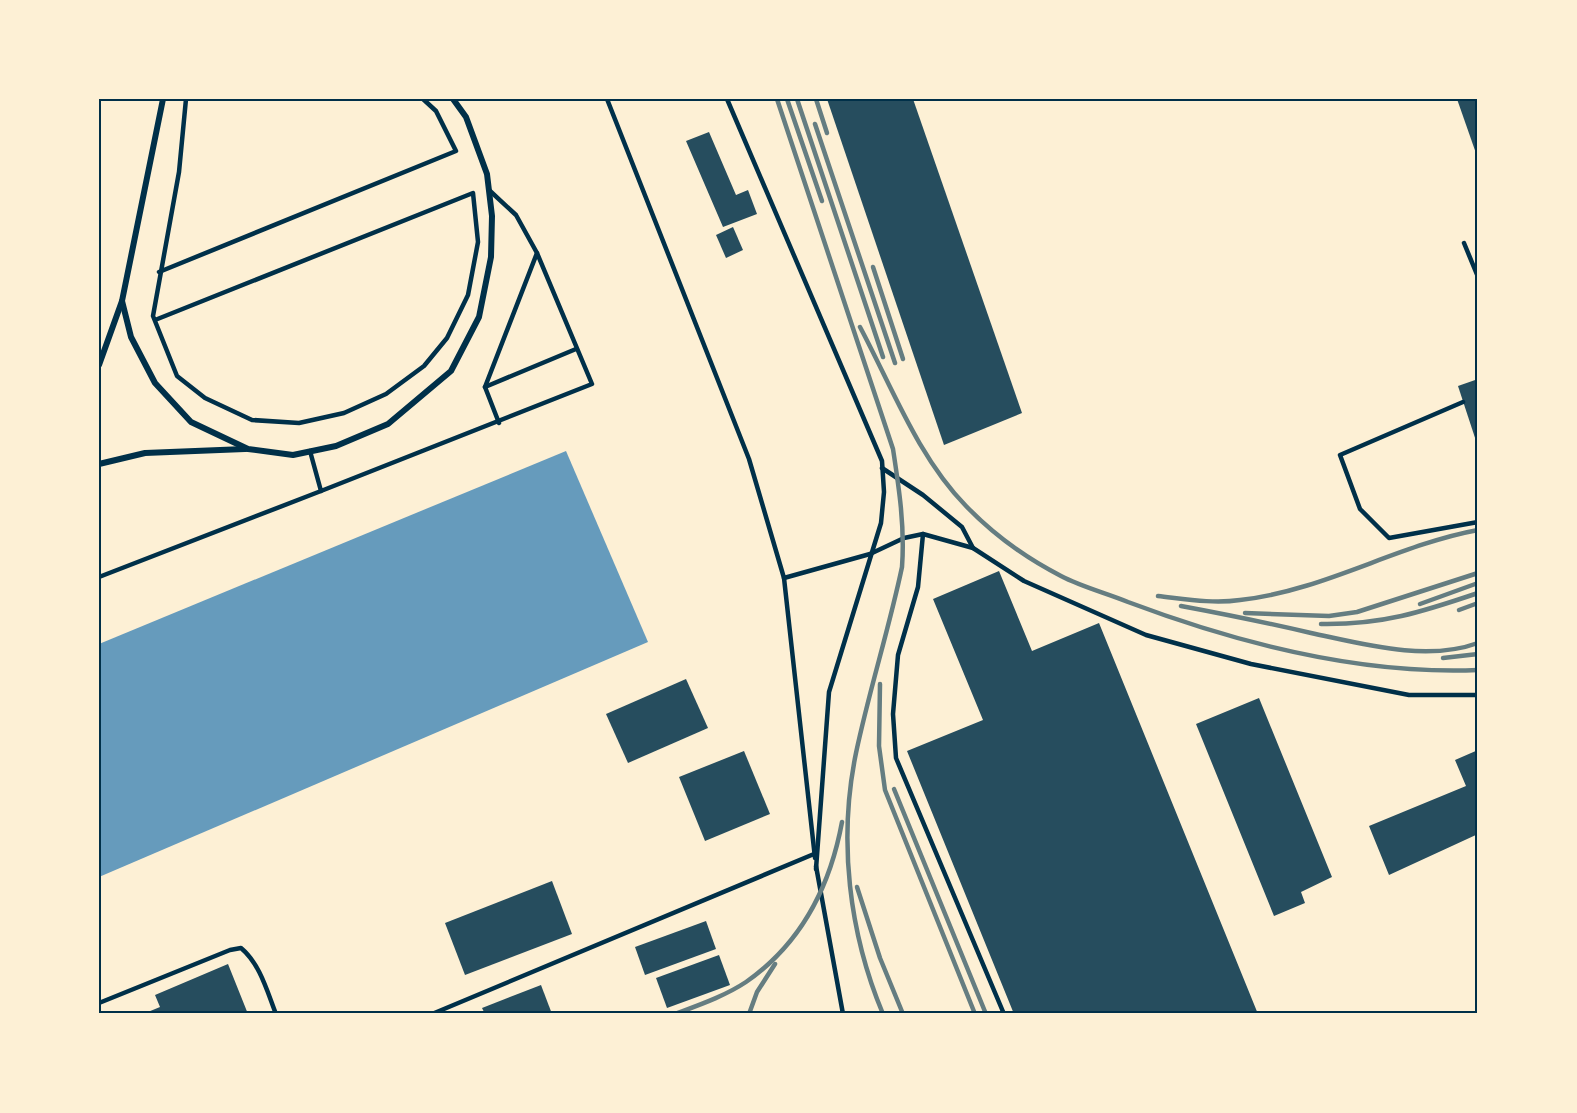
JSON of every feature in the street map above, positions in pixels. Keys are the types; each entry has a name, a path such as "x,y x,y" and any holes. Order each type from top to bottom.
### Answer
{"street":[{"path":"99,365 122,301 163,99"},
{"path":"99,464 145,453 248,449 293,454 336,446 388,424 450,371 479,316 491,257 492,216 487,174 466,117 453,99"},
{"path":"122,301 131,337 155,383 191,422 248,449"}],"lane":[{"path":"155,320 473,193 477,250 468,295 447,338 424,366 386,394 344,413 299,423 252,420 205,398 177,376 155,320 159,272 179,172 186,99"},
{"path":"159,272 456,152 436,111 423,99"},
{"path":"607,99 749,459 784,578 814,854 843,1014"},
{"path":"726,99 882,461 881,523 829,692 816,868"},
{"path":"99,577 498,423 592,384 537,253 516,215 489,190"},
{"path":"1464,243 1478,277"},
{"path":"498,423 485,387 537,253"},
{"path":"485,387 576,348"},
{"path":"1463,402 1340,455 1360,509 1389,538 1478,522"},
{"path":"310,451 321,491"},
{"path":"882,468 923,495 962,527 973,548"},
{"path":"784,578 870,554 904,538 923,534 973,548 1024,581 1146,635 1251,664 1409,695 1478,696"},
{"path":"923,534 918,587 898,656 893,714 896,758 1004,1014"},
{"path":"432,1014 814,854"},
{"path":"99,1004 230,950 241,948 250,956 261,976 276,1014"}],"water":[{"path":"566,451 648,642 99,877 99,644"}],"building":[{"path":"827,99 913,99 1022,413 944,445"},
{"path":"1457,99 1478,99 1478,159"},
{"path":"709,132 736,195 748,190 757,214 723,227 686,141"},
{"path":"733,227 743,250 726,258 716,235"},
{"path":"1478,379 1478,447 1458,386"},
{"path":"999,571 1032,651 1099,623 1258,1014 1014,1014 907,751 983,720 933,599"},
{"path":"686,679 708,728 628,763 606,714"},
{"path":"1259,698 1332,877 1301,892 1305,903 1274,916 1196,724"},
{"path":"1478,750 1478,834 1389,875 1369,826 1466,786 1455,760"},
{"path":"744,751 770,814 705,841 679,777"},
{"path":"552,881 572,934 465,975 445,923"},
{"path":"706,921 716,949 645,975 635,947"},
{"path":"719,955 730,985 667,1008 656,978"},
{"path":"228,964 248,1014 143,1014 160,1007 155,995"},
{"path":"541,985 552,1014 485,1014 482,1008"}],"railway":[{"path":"777,99 893,449 899,493 903,537 902,567 856,753 848,819 850,886 855,919 871,983 883,1014"},
{"path":"787,99 822,201"},
{"path":"797,99 883,357"},
{"path":"816,99 827,133"},
{"path":"815,124 895,363"},
{"path":"873,267 903,359"},
{"path":"860,327 907,421 949,487 976,516 999,536 1048,569 1077,583 1170,617 1256,643 1300,653 1389,667 1478,670"},
{"path":"1158,596 1220,601 1271,595 1330,578 1418,546 1478,530"},
{"path":"1245,613 1329,616 1357,612 1478,573"},
{"path":"1420,604 1478,583"},
{"path":"1321,624 1383,620 1478,593"},
{"path":"1459,610 1478,603"},
{"path":"1181,606 1394,649 1437,651 1478,643"},
{"path":"1443,658 1478,654"},
{"path":"880,684 879,746 885,790 975,1014"},
{"path":"894,789 986,1014"},
{"path":"675,1014 738,987 766,967 783,950 798,931 821,891 830,869 842,822"},
{"path":"857,887 880,958 903,1014"},
{"path":"749,1014 757,992 775,964"}]}
